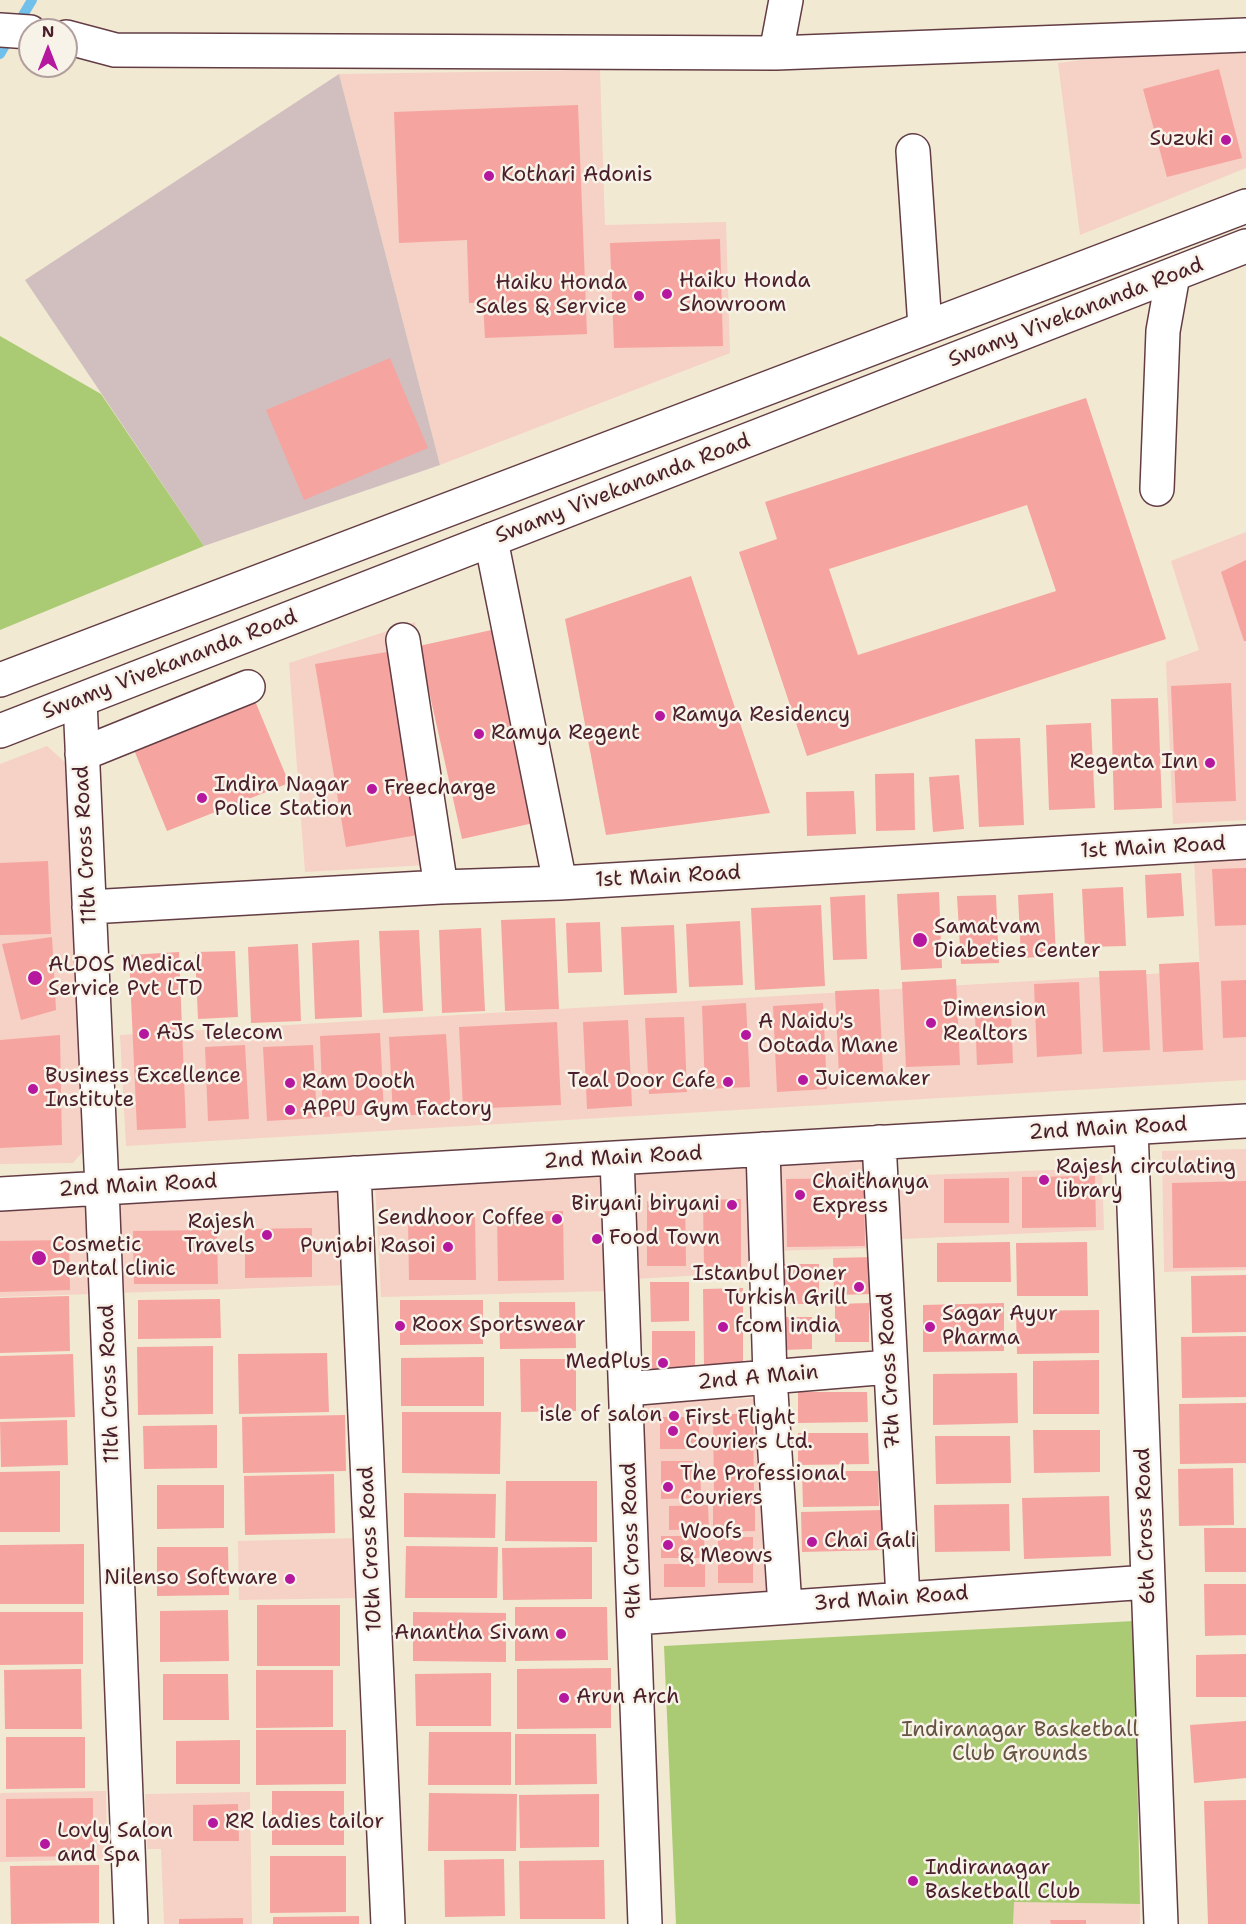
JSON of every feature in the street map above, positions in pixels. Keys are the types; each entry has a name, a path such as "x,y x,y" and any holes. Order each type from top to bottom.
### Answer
{"street":[{"path":"776,53 786,0"},
{"path":"0,30 18,31"},
{"path":"78,40 115,50 776,53 1246,35"},
{"path":"914,151 925,327"},
{"name":"Swamy Vivekananda Road","path":"0,680 1246,206"},
{"name":"Swamy Vivekananda Road","path":"0,731 1246,246"},
{"path":"1157,489 1163,331 1173,275"},
{"path":"491,540 560,883"},
{"path":"403,640 441,887"},
{"path":"82,754 248,687"},
{"name":"11th Cross Road","path":"80,700 131,1924"},
{"name":"1st Main Road","path":"89,907 441,887 560,883 1246,842"},
{"name":"2nd Main Road","path":"0,1194 1246,1121"},
{"name":"6th Cross Road","path":"1131,1128 1161,1924"},
{"name":"7th Cross Road","path":"879,1143 903,1599"},
{"path":"763,1149 770,1377 785,1607"},
{"name":"9th Cross Road","path":"617,1158 645,1924"},
{"name":"10th Cross Road","path":"354,1173 388,1924"},
{"name":"2nd A Main","path":"626,1389 889,1367"},
{"name":"3rd Main Road","path":"634,1618 1148,1582"}],"shaded area":[{"path":"1226,43 1246,48 1246,168 1080,235 1058,63"},
{"path":"600,70 605,225 726,222 730,353 440,465 339,74"},
{"path":"339,74 440,465 204,546 25,280"},
{"path":"1246,532 1246,820 1173,824 1166,662 1199,650 1171,561"},
{"path":"415,622 444,864 305,872 289,663"},
{"path":"47,746 67,764 85,1149 73,1163 0,1164 0,764"},
{"path":"1246,857 1246,1080 126,1146 120,1035 1200,971 1194,860"},
{"path":"1246,1149 1246,1270 1164,1272 1162,1151"},
{"path":"871,1159 874,1248 774,1251 771,1161"},
{"path":"747,1167 754,1272 635,1279 629,1174"},
{"path":"1102,1168 1104,1230 902,1239 899,1176"},
{"path":"605,1177 609,1291 381,1297 375,1184"},
{"path":"344,1191 348,1285 117,1293 113,1199"},
{"path":"90,1205 92,1294 0,1297 0,1208"},
{"path":"763,1398 769,1598 648,1601 642,1402"},
{"path":"359,1538 362,1598 239,1600 238,1541"},
{"path":"106,1791 107,1859 0,1862 0,1793"},
{"path":"250,1792 252,1924 164,1924 161,1849 147,1849 145,1794"},
{"path":"1013,1902 1140,1904 1140,1924 1013,1924"}],"green space":[{"path":"0,336 101,394 204,546 0,630"},
{"name":"Indiranagar Basketball Club Grounds","path":"1134,1621 1140,1904 1014,1902 1013,1924 676,1924 664,1646"}],"building":[{"path":"1219,69 1242,158 1167,177 1143,89"},
{"name":"Kothari Adonis","path":"578,105 587,334 485,338 483,303 469,303 467,240 399,243 394,112"},
{"name":"Haiku Honda Showroom","path":"720,239 723,346 614,348 610,243"},
{"path":"390,358 428,448 304,500 266,410"},
{"path":"1086,398 1166,639 807,756 739,552 777,539 765,502","holes":["1027,505 1056,591 858,655 829,569"]},
{"path":"1246,560 1246,641 1244,641 1221,572"},
{"name":"Ramya Residency","path":"691,576 770,813 606,835 565,619"},
{"name":"Ramya Regent","path":"496,629 538,822 462,839 419,646"},
{"path":"399,650 430,833 346,847 315,664"},
{"path":"1231,683 1236,801 1176,803 1171,686"},
{"path":"253,696 289,783 167,831 132,745"},
{"path":"1158,698 1162,808 1114,810 1111,699"},
{"path":"1091,723 1095,808 1049,810 1046,725"},
{"path":"1020,738 1024,825 979,827 975,739"},
{"path":"914,773 915,830 876,831 875,774"},
{"path":"959,775 964,829 933,832 929,777"},
{"path":"854,791 856,834 807,836 806,792"},
{"path":"48,861 51,934 0,935 0,863"},
{"path":"1246,868 1246,925 1215,926 1212,869"},
{"path":"1181,873 1184,916 1147,918 1145,875"},
{"path":"1123,887 1126,946 1085,947 1082,889"},
{"path":"939,892 942,968 901,970 897,894"},
{"path":"1053,893 1056,956 1021,958 1018,895"},
{"path":"865,895 867,959 833,960 830,897"},
{"path":"996,895 999,963 961,964 957,896"},
{"path":"821,905 825,986 755,990 751,908"},
{"path":"555,918 559,1009 505,1011 501,920"},
{"path":"740,921 743,985 689,987 686,924"},
{"path":"600,922 602,972 568,973 566,923"},
{"path":"674,925 677,993 624,995 621,927"},
{"path":"481,928 485,1011 442,1013 439,930"},
{"path":"419,930 423,1011 383,1013 379,931"},
{"path":"52,937 56,1010 21,1020 2,944"},
{"path":"359,940 362,1017 315,1019 312,943"},
{"path":"298,944 301,1021 251,1023 248,947"},
{"path":"235,951 238,1017 198,1019 195,952"},
{"path":"179,952 186,1128 137,1130 129,955"},
{"path":"1199,962 1203,1050 1163,1052 1159,964"},
{"path":"1146,970 1150,1050 1103,1052 1099,971"},
{"name":"Dimension Realtors","path":"956,979 960,1065 906,1067 902,982"},
{"path":"1246,980 1246,1037 1223,1038 1221,981"},
{"path":"1079,982 1082,1054 1037,1057 1034,984"},
{"path":"879,989 883,1072 839,1074 835,991"},
{"path":"746,1003 750,1087 705,1089 702,1006"},
{"path":"823,1003 827,1089 777,1092 773,1006"},
{"path":"1011,1013 1013,1063 977,1065 975,1014"},
{"path":"684,1017 687,1092 649,1094 645,1018"},
{"path":"628,1020 632,1106 587,1109 583,1022"},
{"path":"557,1022 561,1105 463,1109 459,1027"},
{"path":"380,1033 384,1114 323,1117 320,1036"},
{"path":"446,1034 451,1113 393,1116 389,1037"},
{"path":"60,1035 62,1145 0,1148 0,1040"},
{"path":"245,1045 249,1119 208,1121 205,1047"},
{"name":"Ram Dooth","path":"313,1045 317,1118 267,1121 263,1047"},
{"path":"1095,1176 1096,1227 1022,1228 1022,1177"},
{"path":"864,1178 865,1246 787,1247 786,1179"},
{"path":"1009,1178 1009,1223 944,1223 944,1179"},
{"path":"1246,1181 1246,1267 1173,1268 1172,1183"},
{"path":"741,1199 741,1267 704,1267 703,1200"},
{"path":"685,1200 686,1266 647,1266 647,1201"},
{"path":"563,1211 564,1280 498,1281 497,1212"},
{"path":"475,1217 476,1280 409,1280 408,1218"},
{"path":"312,1228 312,1277 245,1278 245,1229"},
{"path":"217,1230 218,1284 134,1284 133,1231"},
{"path":"69,1240 70,1290 0,1292 0,1241"},
{"path":"1010,1242 1011,1282 937,1282 937,1243"},
{"path":"1087,1242 1088,1296 1017,1296 1016,1243"},
{"path":"873,1257 874,1294 834,1295 833,1258"},
{"path":"784,1264 819,1264 819,1304 784,1304"},
{"path":"1246,1275 1246,1332 1192,1333 1191,1276"},
{"path":"650,1282 689,1282 689,1321 651,1322"},
{"name":"fcom india","path":"743,1288 743,1366 704,1366 703,1289"},
{"path":"69,1296 70,1351 0,1353 0,1298"},
{"path":"220,1299 221,1338 138,1339 138,1300"},
{"path":"400,1300 483,1300 483,1344 400,1345"},
{"path":"499,1302 575,1302 576,1348 500,1349"},
{"path":"869,1303 869,1342 835,1342 835,1304"},
{"path":"1004,1303 1004,1351 923,1352 923,1305"},
{"path":"1099,1310 1099,1353 1017,1354 1016,1311"},
{"path":"781,1317 812,1317 812,1349 782,1350"},
{"path":"652,1331 695,1331 695,1370 652,1370"},
{"path":"1246,1336 1246,1397 1182,1398 1181,1337"},
{"path":"213,1346 213,1414 138,1415 137,1347"},
{"path":"327,1353 329,1412 239,1414 238,1354"},
{"path":"73,1354 75,1417 0,1419 0,1356"},
{"path":"484,1357 484,1406 401,1406 401,1358"},
{"path":"520,1359 576,1359 576,1411 521,1412"},
{"path":"1099,1360 1099,1414 1033,1414 1033,1361"},
{"path":"1017,1373 1018,1423 933,1425 933,1374"},
{"path":"798,1392 867,1392 868,1422 798,1423"},
{"path":"1246,1403 1246,1463 1180,1464 1179,1404"},
{"path":"402,1412 501,1412 500,1474 402,1473"},
{"path":"713,1414 753,1414 754,1492 714,1492"},
{"path":"345,1415 346,1471 243,1473 242,1417"},
{"path":"660,1417 699,1417 699,1449 660,1449"},
{"path":"67,1420 68,1465 1,1467 0,1422"},
{"path":"217,1425 217,1468 144,1469 143,1426"},
{"path":"1033,1430 1100,1430 1100,1472 1034,1473"},
{"path":"798,1433 868,1433 869,1464 798,1465"},
{"path":"935,1436 1010,1436 1011,1483 936,1484"},
{"path":"661,1461 700,1461 701,1498 661,1499"},
{"path":"1233,1468 1234,1525 1179,1526 1178,1469"},
{"path":"60,1471 60,1532 0,1532 0,1472"},
{"path":"802,1471 878,1471 879,1506 803,1507"},
{"path":"334,1474 335,1533 245,1535 244,1476"},
{"path":"506,1481 597,1481 597,1542 505,1541"},
{"path":"157,1485 224,1485 224,1528 157,1529"},
{"path":"404,1493 496,1494 495,1538 404,1537"},
{"path":"713,1495 755,1495 755,1531 713,1532"},
{"path":"1109,1496 1111,1556 1024,1559 1022,1498"},
{"path":"1009,1504 1010,1551 935,1552 934,1505"},
{"path":"708,1505 709,1529 669,1530 669,1506"},
{"path":"881,1510 883,1550 802,1552 801,1512"},
{"path":"1204,1528 1246,1528 1246,1572 1205,1572"},
{"path":"661,1536 704,1536 705,1558 661,1558"},
{"path":"718,1537 753,1537 753,1583 718,1583"},
{"path":"84,1544 84,1604 0,1604 0,1545"},
{"path":"406,1546 498,1547 497,1598 405,1598"},
{"path":"157,1547 228,1547 229,1595 157,1596"},
{"path":"592,1547 592,1599 503,1600 502,1548"},
{"path":"664,1564 705,1564 705,1587 664,1587"},
{"path":"1204,1584 1246,1584 1246,1635 1205,1636"},
{"path":"257,1605 340,1605 340,1666 257,1666"},
{"name":"Anantha Sivam","path":"515,1607 607,1607 608,1660 515,1661"},
{"path":"228,1610 229,1661 160,1662 160,1611"},
{"path":"0,1612 83,1612 83,1664 0,1665"},
{"path":"413,1612 506,1613 506,1662 413,1661"},
{"path":"1246,1654 1246,1697 1196,1697 1196,1655"},
{"name":"Arun Arch","path":"611,1668 611,1728 517,1729 517,1669"},
{"path":"81,1669 82,1729 5,1729 4,1670"},
{"path":"256,1670 333,1670 333,1727 256,1728"},
{"path":"491,1673 491,1726 416,1726 415,1674"},
{"path":"163,1674 228,1674 229,1720 163,1720"},
{"path":"1246,1721 1246,1778 1194,1783 1190,1725"},
{"path":"256,1730 346,1730 346,1784 256,1785"},
{"path":"429,1732 511,1732 511,1785 428,1785"},
{"path":"515,1734 596,1734 597,1784 515,1785"},
{"path":"6,1737 85,1737 85,1788 6,1789"},
{"path":"240,1740 240,1784 176,1784 176,1741"},
{"path":"272,1791 344,1791 344,1845 272,1845"},
{"path":"429,1793 517,1794 516,1851 428,1851"},
{"path":"599,1794 599,1847 520,1848 519,1795"},
{"path":"93,1798 93,1856 6,1857 6,1799"},
{"path":"1246,1800 1246,1924 1208,1924 1204,1801"},
{"path":"238,1804 239,1841 193,1841 193,1805"},
{"path":"270,1856 346,1856 346,1912 270,1913"},
{"path":"504,1859 505,1916 445,1917 444,1860"},
{"path":"604,1860 605,1919 520,1919 519,1861"},
{"path":"99,1865 99,1923 11,1924 10,1866"},
{"path":"359,1916 359,1924 273,1924 273,1917"},
{"path":"243,1918 243,1924 179,1924 179,1919"},
{"path":"1050,1920 1086,1920 1086,1924 1051,1924"}],"waterway":[{"path":"0,54 32,0"}],"place":[{"name":"Suzuki","path":"1226,140"},
{"name":"Kothari Adonis","path":"489,176"},
{"name":"Haiku Honda Showroom","path":"667,294"},
{"name":"Haiku Honda Sales & Service","path":"639,296"},
{"name":"Ramya Residency","path":"660,716"},
{"name":"Ramya Regent","path":"479,734"},
{"name":"Regenta Inn","path":"1210,763"},
{"name":"Freecharge","path":"372,789"},
{"name":"Indira Nagar Police Station","path":"202,798"},
{"name":"Samatvam Diabeties Center","path":"920,940"},
{"name":"ALDOS Medical Service Pvt LTD","path":"35,978"},
{"name":"Dimension Realtors","path":"931,1023"},
{"name":"AJS Telecom","path":"144,1034"},
{"name":"A Naidu's Ootada Mane","path":"746,1035"},
{"name":"Juicemaker","path":"803,1080"},
{"name":"Teal Door Cafe","path":"728,1082"},
{"name":"Ram Dooth","path":"290,1083"},
{"name":"Business Excellence Institute","path":"33,1089"},
{"name":"APPU Gym Factory","path":"290,1110"},
{"name":"Rajesh circulating library","path":"1044,1180"},
{"name":"Chaithanya Express","path":"800,1195"},
{"name":"Biryani biryani","path":"732,1205"},
{"name":"Sendhoor Coffee","path":"557,1219"},
{"name":"Rajesh Travels","path":"267,1235"},
{"name":"Food Town","path":"597,1239"},
{"name":"Punjabi Rasoi","path":"448,1247"},
{"name":"Cosmetic Dental clinic","path":"39,1258"},
{"name":"Istanbul Doner Turkish Grill","path":"859,1287"},
{"name":"Roox Sportswear","path":"400,1326"},
{"name":"fcom india","path":"723,1327"},
{"name":"Sagar Ayur Pharma","path":"930,1327"},
{"name":"MedPlus","path":"663,1363"},
{"name":"isle of salon","path":"674,1416"},
{"name":"First Flight Couriers Ltd.","path":"673,1431"},
{"name":"The Professional Couriers","path":"668,1487"},
{"name":"Chai Gali","path":"812,1542"},
{"name":"Woofs & Meows","path":"668,1545"},
{"name":"Nilenso Software","path":"290,1579"},
{"name":"Anantha Sivam","path":"561,1634"},
{"name":"Arun Arch","path":"564,1698"},
{"name":"RR ladies tailor","path":"213,1823"},
{"name":"Lovly Salon and Spa","path":"45,1844"},
{"name":"Indiranagar Basketball Club","path":"913,1881"}]}
